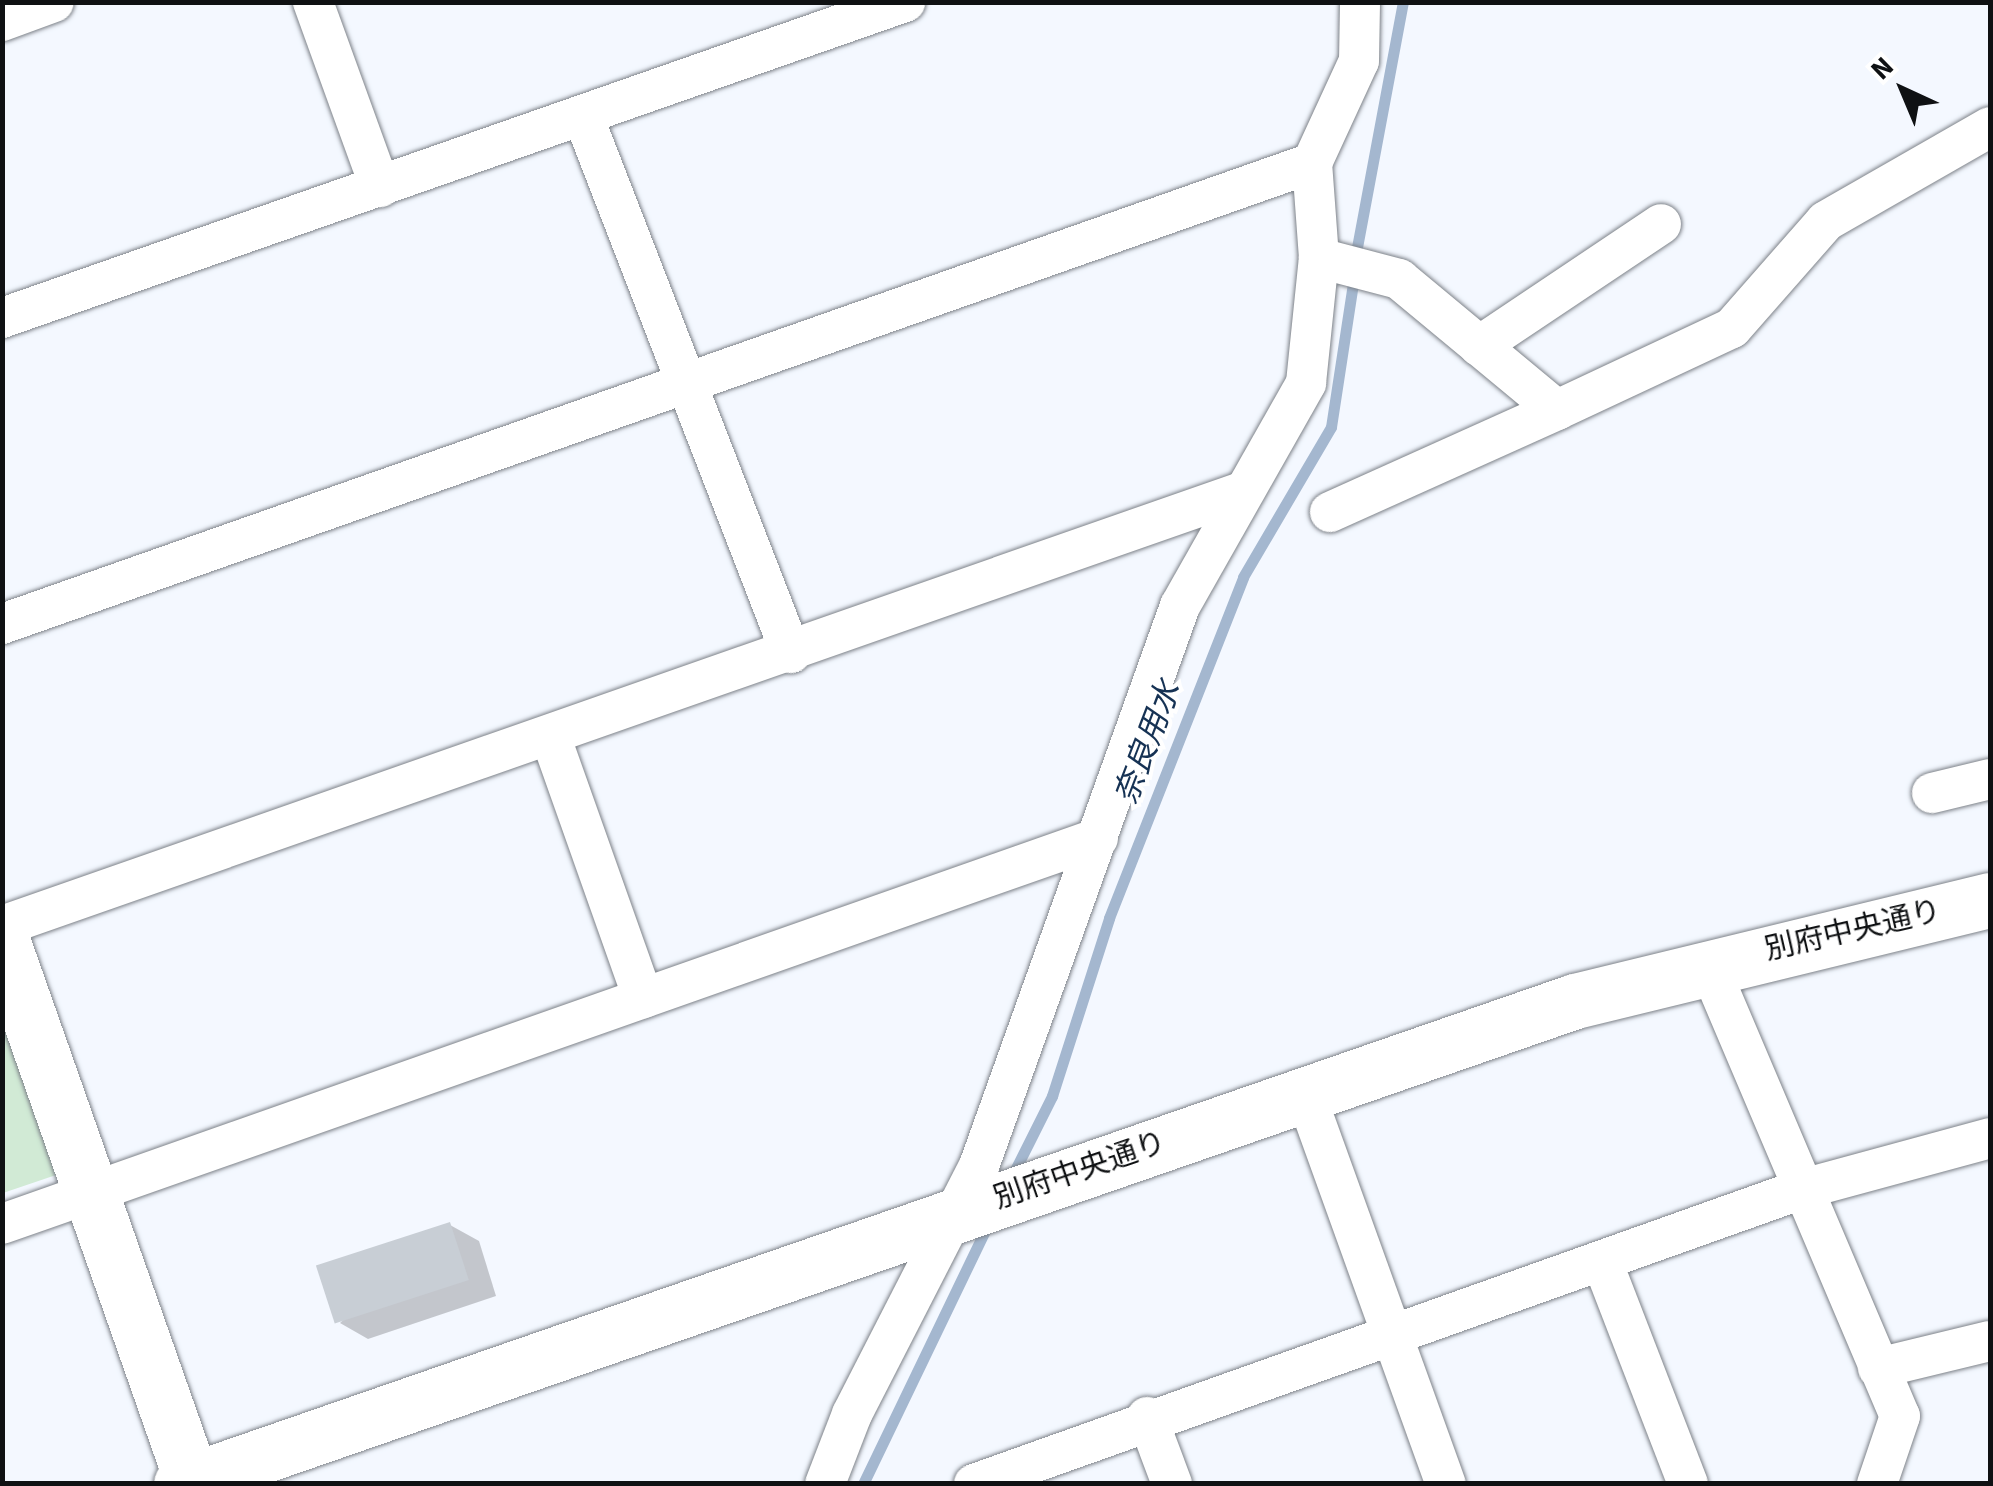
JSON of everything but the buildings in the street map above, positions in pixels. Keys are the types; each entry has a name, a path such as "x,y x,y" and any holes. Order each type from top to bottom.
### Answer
{"street":[{"path":"2,21 54,2"},
{"path":"313,2 380,187"},
{"path":"2,318 905,2"},
{"path":"825,1484 961,1212 1180,606 1306,383 1319,258 1312,163 1359,60 1360,2"},
{"path":"582,116 690,382 792,652"},
{"path":"1330,512 1732,328 1826,221 1990,127"},
{"path":"2,624 1312,163"},
{"path":"1479,346 1661,224"},
{"path":"1319,258 1399,279 1557,410"},
{"path":"2,926 552,738 1241,492"},
{"path":"552,738 643,998"},
{"path":"1932,793 1990,778"},
{"path":"2,1224 1098,838"},
{"name":"別府中央通り","path":"188,1482 1575,1001 1708,964 1990,900"},
{"path":"2,940 188,1482"},
{"path":"1708,964 1799,1190 1900,1416 1877,1484"},
{"path":"1304,1093 1388,1339 1446,1484"},
{"path":"974,1484 1148,1418 1388,1339 1799,1190 1990,1138"},
{"path":"1602,1262 1688,1484"},
{"path":"1878,1368 1990,1341"},
{"path":"1148,1418 1172,1484"}],"green space":[{"path":"2,1022 59,1174 3,1193 2,1193"}],"waterway":[{"name":"奈良用水","path":"1355,258 1403,2"},
{"name":"奈良用水","path":"1011,1178 1052,1096 1109,918 1243,577 1331,427 1354,277"},
{"name":"奈良用水","path":"863,1484 987,1226"}]}
